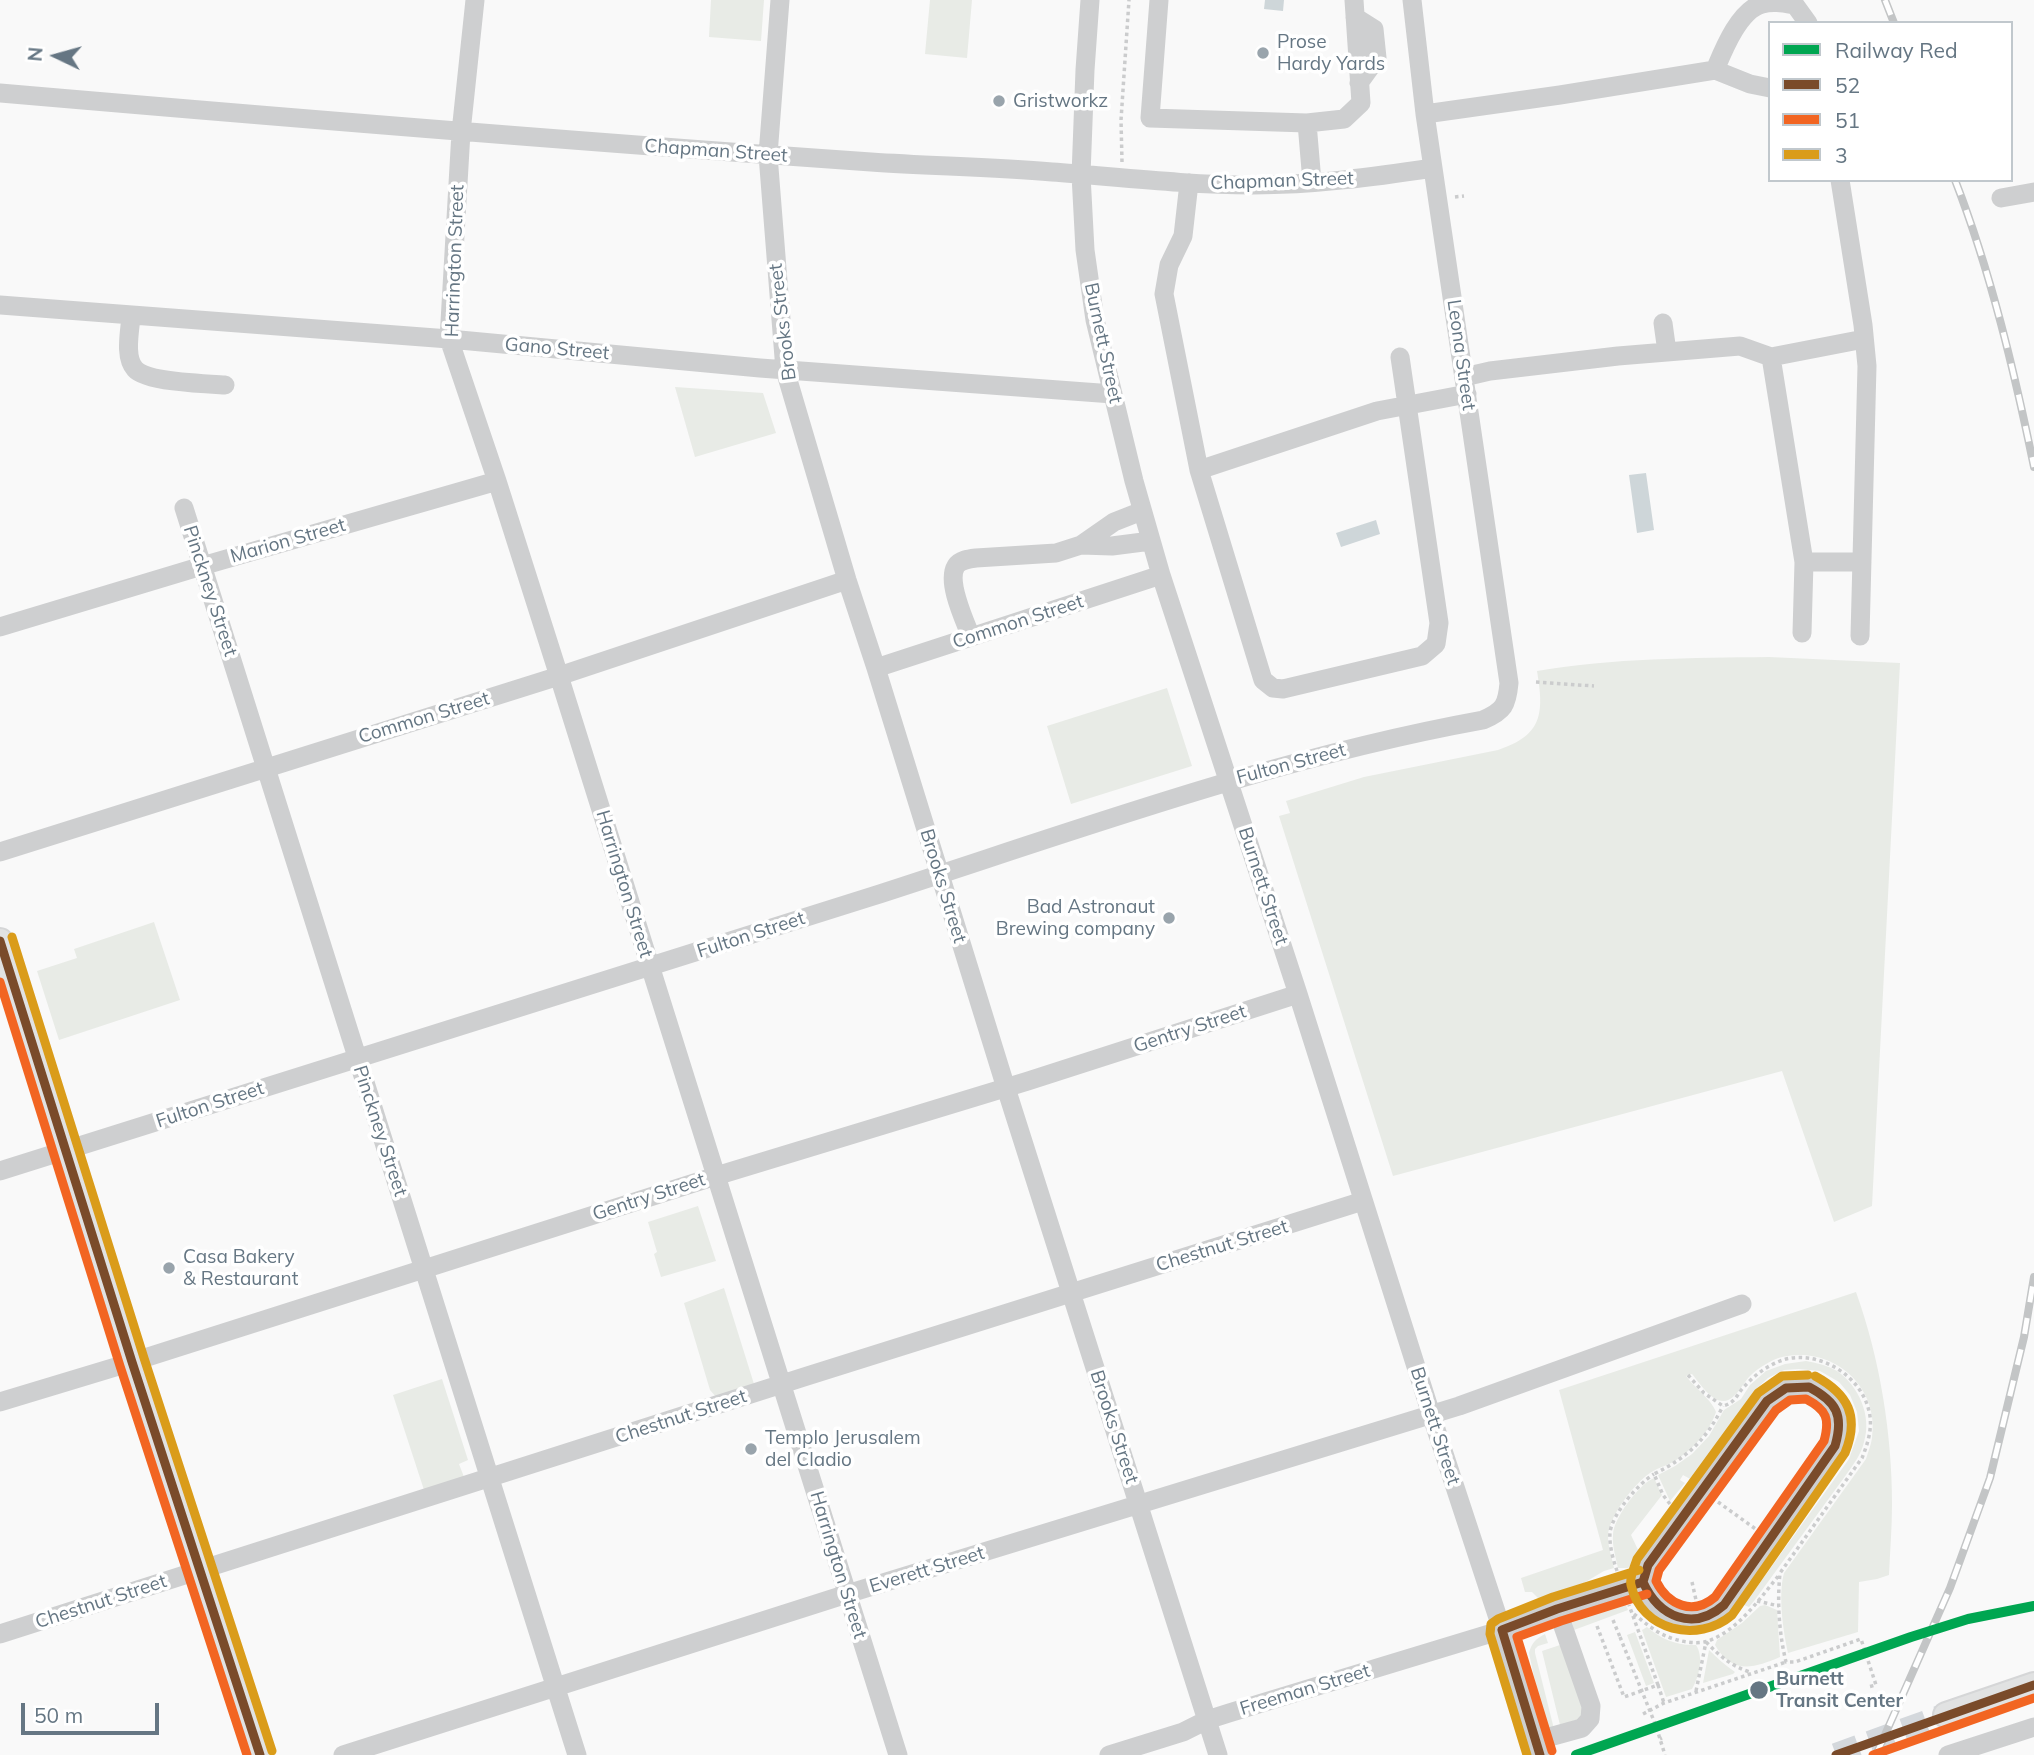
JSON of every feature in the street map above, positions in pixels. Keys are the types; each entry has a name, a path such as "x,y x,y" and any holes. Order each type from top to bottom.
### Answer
{"main road":[{"path":"0,941 132,1362 260,1755"},
{"path":"1946,1715 2034,1685"}],"street":[{"name":"Harrington Street","path":"475,0 461,132 449,339 559,676 898,1755"},
{"name":"Brooks Street","path":"780,0 768,155 785,370 847,580 1006,1088 1219,1755"},
{"name":"Burnett Street","path":"1090,0 1081,175 1086,250 1095,320 1142,511 1502,1630 1537,1748"},
{"path":"1159,0 1150,118 1307,123 1344,119 1361,103 1354,8"},
{"name":"Leona Street","path":"1412,0 1425,114 1509,683 1508,697 1503,709"},
{"path":"1715,70 1727,42 1746,14 1759,4 1776,2 1795,5 1807,21"},
{"path":"1425,114 1715,70 1750,84 1768,88"},
{"name":"Chapman Street","path":"0,93 461,132 1189,183 1312,183 1362,179 1433,168"},
{"path":"1307,123 1312,183"},
{"path":"1840,182 1867,366 1860,636"},
{"path":"1189,183 1183,236 1169,265 1164,294 1199,470 1263,680 1273,688 1283,689 1422,656 1436,644 1439,623 1400,358"},
{"path":"2001,198 2034,192"},
{"name":"Gano Street","path":"0,305 449,339 785,370 1113,394"},
{"path":"131,316 129,346 135,370 147,377 225,386"},
{"path":"1663,323 1667,352"},
{"path":"1199,470 1465,385 1490,371 1740,346 1771,358 1864,339"},
{"path":"1771,358 1804,562 1802,633"},
{"name":"Marion Street","path":"0,627 497,481"},
{"name":"Pinckney Street","path":"184,508 577,1755"},
{"path":"971,637 953,585 957,564 976,558 1056,552 1081,545 1114,522 1142,511"},
{"path":"1081,545 1112,547 1151,541"},
{"path":"1804,562 1862,562"},
{"name":"Common Street","path":"876,668 1161,575"},
{"name":"Common Street","path":"0,852 559,676 847,580"},
{"name":"Fulton Street","path":"0,1171 1229,781 1364,744 1483,720 1503,709"},
{"name":"Gentry Street","path":"0,1402 716,1176 1006,1088 1298,994"},
{"name":"Chestnut Street","path":"0,1634 1363,1201"},
{"name":"Everett Street","path":"343,1755 847,1594 1459,1406 1742,1304"},
{"path":"1809,1387 1826,1395 1837,1411 1841,1428 1835,1446 1770,1540 1724,1605 1710,1615 1692,1619 1675,1616 1660,1609 1643,1583 1648,1565 1702,1491 1767,1401 1786,1388 1809,1387"},
{"name":"Freeman Street","path":"1109,1755 1183,1732 1207,1720 1502,1630 1557,1609 1643,1583"},
{"path":"1537,1748 1582,1728 1590,1719 1591,1706 1557,1609"},
{"path":"1948,1755 2034,1727"}],"path":[{"path":"1122,178 1121,120 1129,0"},
{"path":"1536,682 1594,686"},
{"path":"1664,1703 1623,1588 1612,1551 1610,1532 1618,1513 1646,1479 1690,1452 1705,1437 1723,1406"},
{"path":"1654,1474 1668,1504 1674,1503"},
{"path":"1702,1491 1770,1540"},
{"path":"1757,1601 1779,1606"},
{"path":"1613,1620 1661,1738 1665,1755"},
{"path":"1597,1626 1624,1697 1658,1685"},
{"path":"1795,1662 1861,1639 1876,1685 1868,1687"},
{"path":"1696,1691 1706,1642 1725,1661 1751,1673"},
{"path":"1649,1712 1643,1714 1696,1691 1786,1662"},
{"path":"1861,1668 1870,1665"}],"shaded area":[{"path":"711,0 764,0 761,41 709,37"},
{"path":"930,0 972,0 967,58 925,54"},
{"path":"1265,0 1284,0 1283,11 1264,9"},
{"path":"675,387 763,393 776,433 695,457"},
{"path":"1646,473 1654,530 1637,533 1629,475"},
{"path":"1376,520 1380,534 1341,547 1336,533"},
{"path":"1769,657 1900,663 1872,1206 1834,1222 1782,1071 1393,1176 1279,816 1290,813 1286,801 1364,777 1498,750 1513,744 1524,737 1537,721 1540,699 1537,671 1624,661"},
{"path":"1167,688 1192,766 1071,804 1047,726"},
{"path":"154,922 180,1000 59,1040 37,971 77,958 74,949"},
{"path":"698,1206 716,1261 661,1277 648,1222"},
{"path":"724,1288 754,1384 716,1397 710,1390 684,1303"},
{"path":"1856,1292 1872,1344 1883,1397 1890,1451 1892,1505 1889,1575 1859,1582 1858,1632 1788,1653 1781,1602 1784,1573 1866,1459 1872,1438 1872,1419 1860,1386 1835,1364 1818,1357 1801,1355 1773,1360 1750,1376 1732,1398 1724,1401 1710,1395 1692,1374 1686,1376 1716,1412 1706,1432 1691,1449 1650,1473 1623,1501 1609,1528 1609,1548 1614,1568 1540,1600 1532,1592 1525,1592 1521,1578 1603,1550 1559,1390"},
{"path":"1806,1361 1837,1371 1852,1385 1865,1412 1864,1442 1859,1456 1749,1607 1744,1605 1849,1459 1859,1431 1857,1412 1850,1395 1839,1382 1820,1371 1784,1370 1768,1378 1754,1391 1692,1480 1683,1475 1680,1480 1685,1483 1670,1501 1658,1475 1692,1454 1709,1436 1724,1410 1741,1399 1750,1385 1766,1371 1785,1364"},
{"path":"442,1379 468,1460 459,1464 464,1477 424,1490 393,1395"},
{"path":"1654,1478 1662,1495 1631,1535 1640,1554 1628,1568 1618,1568 1613,1539 1617,1520 1634,1494"},
{"path":"1624,1600 1628,1610 1574,1630 1571,1618 1575,1615"},
{"path":"1765,1605 1777,1610 1780,1657 1752,1666 1736,1665 1722,1655 1715,1645 1717,1640 1742,1623 1760,1606"},
{"path":"1647,1627 1670,1641 1696,1645 1700,1655 1700,1667 1692,1689 1666,1697 1642,1630"},
{"path":"1635,1632 1654,1683 1646,1686 1627,1635"},
{"path":"1545,1634 1548,1643 1538,1646 1535,1653 1554,1729 1544,1724 1529,1653 1535,1641"},
{"path":"1563,1644 1583,1706 1580,1719 1560,1725 1542,1651"},
{"path":"1709,1650 1721,1661 1735,1672 1703,1683"}],"tunnel":[{"path":"1836,1755 1946,1715"}],"railway":[{"path":"1885,0 1893,21"},
{"path":"1956,182 1980,250 2000,322 2034,467"},
{"path":"1876,1755 1950,1588 1990,1478 2024,1337 2034,1277"}],"rail line":[{"name":"Red","path":"1576,1755 1911,1637 1968,1619 2034,1606"}],"transit line":[{"name":"3","path":"12,937 144,1358 272,1751"},
{"name":"52","path":"0,941 132,1362 260,1755"},
{"name":"51","path":"0,982 120,1366 247,1755"},
{"name":"3","path":"1808,1375 1782,1376 1758,1393 1637,1559 1631,1575 1631,1585 1637,1601 1646,1613 1658,1622 1672,1628 1703,1629 1732,1615 1845,1453 1851,1428 1848,1407 1836,1390 1815,1376"},
{"name":"52","path":"1809,1387 1826,1398 1836,1411 1839,1426 1835,1446 1724,1605 1701,1618 1689,1619 1667,1612 1643,1582 1648,1565 1767,1401 1786,1388 1809,1387"},
{"name":"51","path":"1806,1399 1823,1411 1827,1427 1824,1441 1715,1597 1707,1603 1690,1607 1674,1602 1656,1581 1659,1570 1776,1410 1790,1400 1806,1399"},
{"name":"3","path":"1527,1755 1490,1634 1491,1624 1553,1597 1639,1570"},
{"name":"52","path":"1540,1755 1502,1630 1557,1609 1643,1582"},
{"name":"51","path":"1552,1751 1517,1637 1647,1594"},
{"name":"52","path":"1836,1755 2034,1685"},
{"name":"51","path":"1873,1755 2034,1698"}],"place":[{"name":"Prose Hardy Yards","path":"1263,53"},
{"name":"Gristworkz","path":"999,101"},
{"name":"Bad Astronaut Brewing company","path":"1169,918"},
{"name":"Casa Bakery & Restaurant","path":"169,1268"},
{"name":"Templo Jerusalem del Cladio","path":"751,1449"},
{"name":"Burnett Transit Center","path":"1759,1690"}]}
